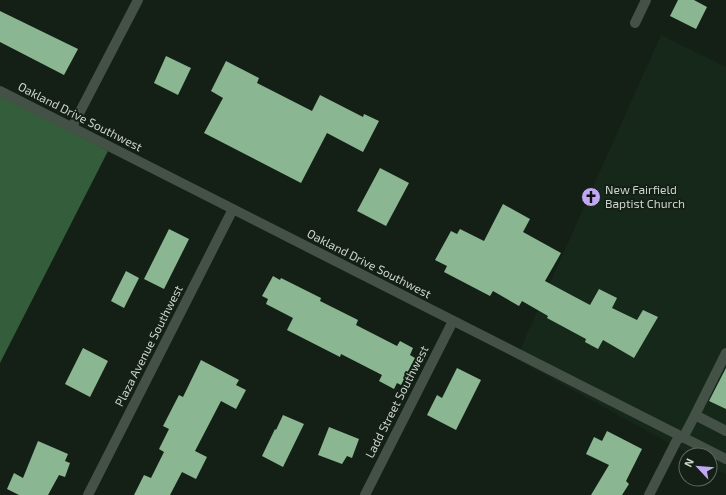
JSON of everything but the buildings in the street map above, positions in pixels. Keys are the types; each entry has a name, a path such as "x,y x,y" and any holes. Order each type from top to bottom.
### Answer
{"street":[{"path":"72,127 138,0"},
{"path":"635,23 646,0"},
{"name":"Oakland Drive Southwest","path":"0,91 726,459"},
{"name":"Plaza Avenue Southwest","path":"88,495 234,210"},
{"name":"Ladd Street Southwest","path":"365,495 453,321"},
{"path":"649,495 695,415 726,353"},
{"path":"695,415 726,431"}],"shaded area":[{"path":"661,35 726,67 726,474 718,470 718,447 678,448 516,359"}],"green space":[{"path":"0,95 108,151 0,363"}],"place":[{"name":"New Fairfield Baptist Church","path":"591,197"}]}
